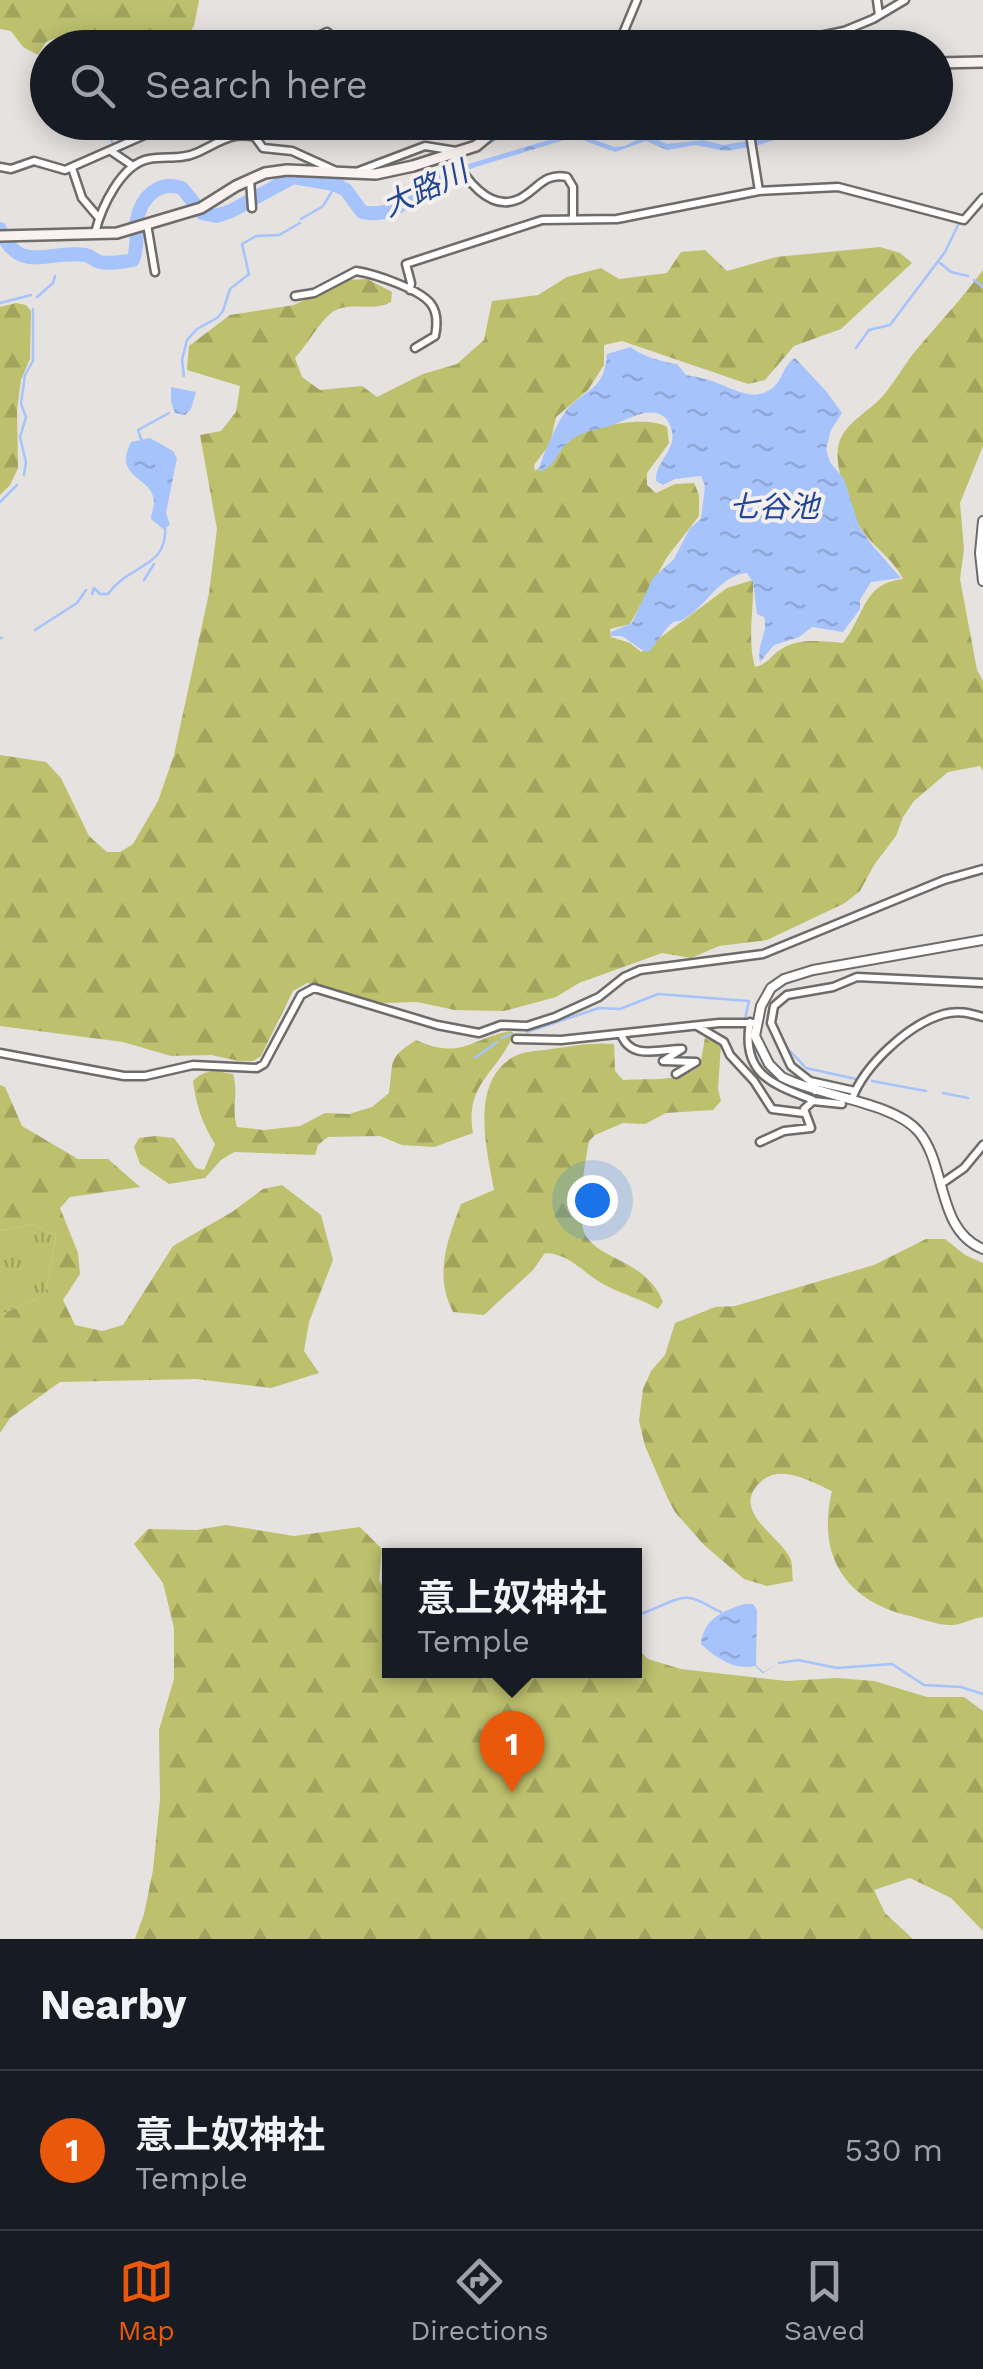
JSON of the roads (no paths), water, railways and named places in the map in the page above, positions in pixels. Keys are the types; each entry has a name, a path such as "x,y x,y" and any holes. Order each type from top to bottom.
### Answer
{"main road":[{"path":"953,62 983,62"},
{"path":"3,236 95,234 141,225 198,209 250,178 287,170 376,174 456,154 483,140"}],"street":[{"path":"625,30 636,0"},
{"path":"878,0 879,15"},
{"path":"846,30 905,0"},
{"path":"0,167 34,161 56,170 72,168 132,140"},
{"path":"95,234 104,205 133,166 146,159 197,153 224,140"},
{"path":"258,140 263,148 292,151 349,174 402,152 438,146 456,154 466,176 498,202 516,200 551,176 567,178 573,187 573,219"},
{"path":"751,140 759,191"},
{"path":"110,150 133,166"},
{"path":"72,168 82,198 99,218"},
{"path":"250,178 252,208"},
{"path":"410,290 412,282 405,266 409,262 542,220 628,218 759,191 838,187 964,220 983,198"},
{"path":"141,225 154,272"},
{"path":"294,296 314,293 356,270 410,290 429,300 437,325 432,341 415,348"},
{"path":"983,520 983,581"},
{"path":"0,1053 136,1077 192,1066 257,1068 264,1064 300,995 314,988 474,1033 500,1025 527,1026 599,997 634,972 764,954 944,880 983,868"},
{"path":"850,1098 814,1096 782,1077 769,1064 753,1023 771,988 784,979 813,970 983,940"},
{"path":"983,983 858,977 833,987 788,994 774,1006 771,1024 791,1066 810,1081 916,1128 934,1158 951,1216 974,1245 983,1249"},
{"path":"850,1098 881,1058 926,1022 964,1012 983,1017"},
{"path":"516,1038 561,1040 753,1023"},
{"path":"697,1026 724,1042 772,1109 804,1113"},
{"path":"621,1034 626,1046 635,1051 682,1049 663,1061 696,1062 676,1074"},
{"path":"810,1081 814,1096"},
{"path":"760,1142 784,1131 810,1128 804,1113 814,1096"},
{"path":"941,1184 964,1168 983,1145"}],"water":[{"path":"548,140 564,140 479,166 434,182 428,188 423,185 439,173"},
{"path":"582,140 614,147 636,140 658,140 667,144 703,140 723,145 775,140 725,151 696,145 667,150 646,141 615,152"},
{"name":"七谷池","path":"631,347 652,358 677,364 686,375 750,394 771,389 795,358 842,413 831,430 826,449 830,462 844,479 859,526 901,578 871,582 860,600 860,609 843,632 812,627 799,637 774,645 760,662 765,623 764,617 757,614 753,582 747,573 720,585 692,613 672,623 650,651 645,652 622,636 611,636 611,632 632,623 653,578 674,559 690,528 701,519 705,486 701,476 675,479 663,485 656,481 672,431 668,421 655,413 637,415 580,435 539,472 560,420 599,381 607,354"},
{"path":"171,387 196,392 185,415 175,413"},
{"path":"150,438 173,451 177,458 166,513 170,525 163,529 151,519 152,493 126,463 131,442"},
{"path":"744,1604 753,1604 757,1610 756,1665 763,1672 780,1663 763,1673 755,1666 740,1667 726,1662 701,1644 710,1622"}],"waterway":[{"path":"111,140 113,144"},
{"path":"465,156 495,140"},
{"path":"435,163 447,160"},
{"name":"大路川","path":"305,175 336,178"},
{"path":"365,179 391,176"},
{"name":"大路川","path":"0,229 16,252 26,256 72,254 100,262 121,262 133,260 142,204 152,192 166,186 182,188 202,213 216,216 293,177 334,184 346,190 362,212 374,213 395,208 439,178"},
{"path":"342,179 356,179"},
{"path":"301,219 323,206 334,188"},
{"path":"964,214 983,194"},
{"path":"184,376 182,360 187,340 217,318 230,289 249,274 242,244 256,236 279,235 300,223"},
{"path":"856,348 869,330 890,325 945,252 959,223"},
{"path":"940,263 951,272 968,276"},
{"path":"37,297 53,283 55,276"},
{"path":"974,280 983,287"},
{"path":"0,303 31,295"},
{"path":"24,475 26,462 20,437 26,417 21,404 25,375 33,361 33,309"},
{"path":"142,442 138,430 169,413"},
{"path":"0,502 17,485"},
{"path":"92,594 94,588 100,594 108,594 154,558 164,540 165,527"},
{"path":"144,580 154,564"},
{"path":"35,630 77,603 86,590"},
{"path":"527,1032 599,1008 620,1009 658,994 749,1001 745,1019"},
{"path":"502,1038 510,1034"},
{"path":"475,1058 497,1042"},
{"path":"790,1051 806,1068 856,1079"},
{"path":"872,1081 926,1091"},
{"path":"943,1093 968,1098"},
{"path":"642,1613 683,1598 698,1600 721,1612"},
{"path":"779,1663 798,1660 837,1668 892,1664 924,1685 961,1687 983,1694"}],"place":[{"name":"意上奴神社","path":"512,1793"}]}
